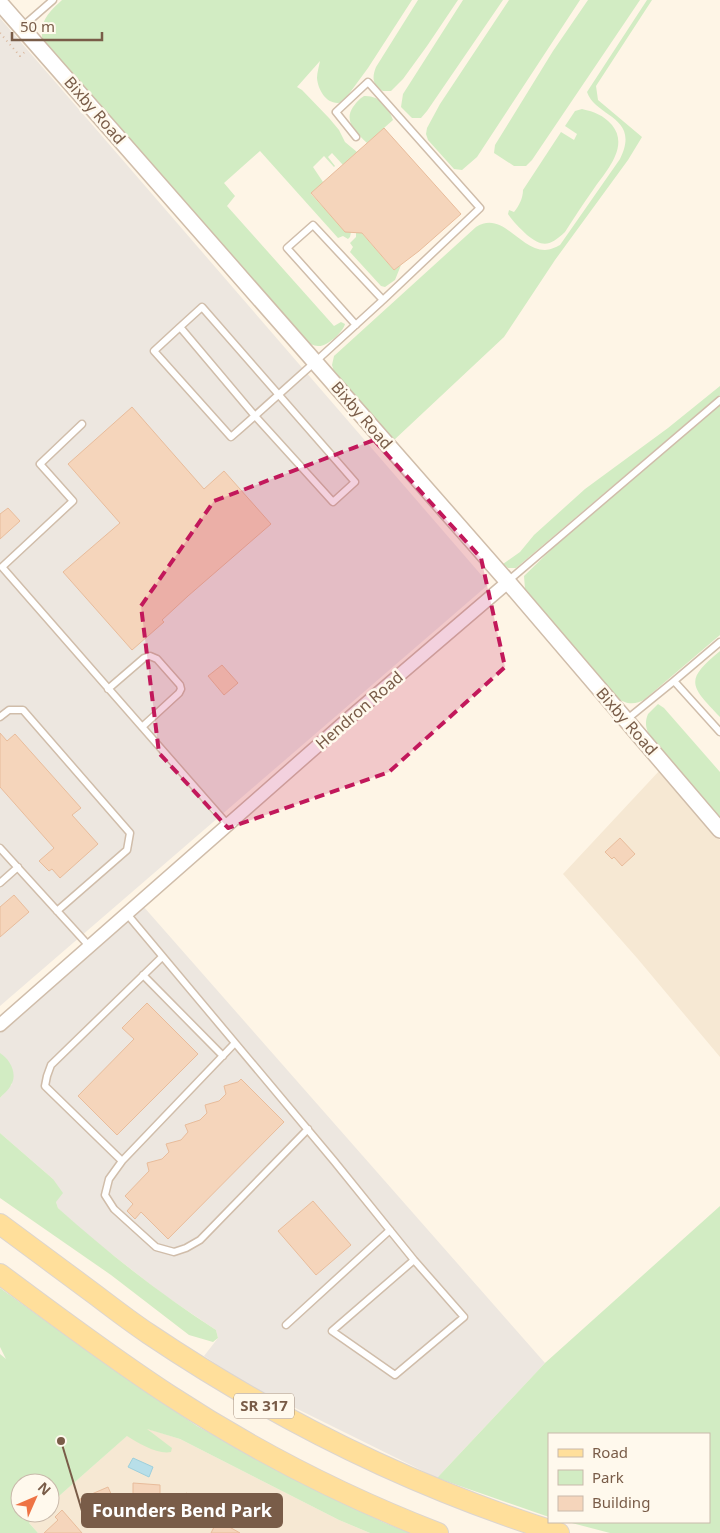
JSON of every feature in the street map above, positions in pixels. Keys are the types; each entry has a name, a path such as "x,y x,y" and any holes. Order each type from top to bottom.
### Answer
{"main road":[{"name":"SR 317","path":"0,1224 146,1333 270,1410 324,1439 433,1488 480,1507 559,1533"},
{"name":"SR 317","path":"0,1274 113,1358 215,1423 297,1469 438,1533"}],"street":[{"name":"Bixby Road","path":"0,3 508,582 720,830"},
{"name":"Hendron Road","path":"0,1025 508,582"}],"lane":[{"path":"22,28 53,0"},
{"path":"180,327 255,416 334,502 355,482 278,396 202,307 180,327 154,351 231,437 255,416 278,396 316,362 480,208 368,82 336,112 356,137"},
{"path":"356,325 287,248 313,225 383,300"},
{"name":"Hendron Road","path":"508,582 720,400"},
{"path":"82,424 40,464 73,501 2,567 228,825"},
{"path":"626,720 720,642"},
{"path":"108,689 144,658 150,656 157,660 180,685 179,693 142,726"},
{"path":"674,681 720,732"},
{"path":"0,717 9,710 23,710 130,834 127,850 58,911"},
{"path":"0,848 90,947"},
{"path":"0,883 18,867"},
{"path":"126,914 308,1129 414,1260 464,1317 396,1375 332,1331 414,1260"},
{"path":"122,1162 46,1086 46,1081 51,1064 162,957"},
{"path":"143,976 223,1056"},
{"path":"235,1043 122,1162 109,1179 106,1194 114,1210 156,1247 174,1252 186,1248 200,1240 308,1129"},
{"path":"286,1325 390,1230"}],"highlighted area":[{"path":"374,440 481,558 505,667 389,772 228,828 159,753 141,606 214,501"}],"shaded area":[{"path":"0,18 489,584 0,1006"},
{"path":"660,770 720,840 720,1057 563,874"},
{"path":"143,906 545,1363 437,1478 249,1385 204,1356 218,1338 216,1330 164,1295 86,1234 58,1208 53,1179 0,1133 0,1098 12,1084 0,1053 0,1032"},
{"path":"142,1427 180,1439 339,1520 370,1533 38,1533 29,1523 60,1523 60,1495 129,1434"}],"green space":[{"path":"62,0 412,0 368,68 343,102 338,103 328,100 319,88 317,78 320,61 297,87 329,118 339,130 345,142 357,152 343,165 332,153 328,157 334,167 324,156 313,167 323,182 311,194 346,232 349,230 351,232 348,239 343,236 338,238 260,151 224,183 235,196 227,206 334,326 341,322 345,324 334,338 322,346 315,346 307,342 43,42 43,23 49,13"},
{"path":"418,0 458,0 403,79 391,91 383,91 374,80 376,67"},
{"path":"463,0 503,0 427,111 421,118 412,118 401,107 403,94"},
{"path":"509,0 580,0 477,157 462,170 454,169 428,140 427,128 440,104"},
{"path":"588,0 640,0 532,160 526,166 514,166 494,153 495,145 553,51"},
{"path":"647,0 652,0 596,86 598,100 642,137 628,160 555,260 504,337 393,441 335,375 332,365 334,356 476,227 486,223 495,223 527,244 545,250 560,245 620,159 625,145 625,134 621,126 592,101 587,92"},
{"path":"369,96 383,103 393,120 367,143 352,127 350,122 350,112 359,99"},
{"path":"582,109 598,114 612,125 617,133 617,150 609,167 565,232 551,243 538,242 519,228 508,214 509,210 514,212 518,207 523,190 561,132 574,140 577,134 565,126 575,111"},
{"path":"360,231 394,270 401,265 395,280 385,287 381,286 350,252 353,247 350,243 356,237 356,233"},
{"path":"720,386 720,395 516,568 508,568 503,564 520,552 534,535 585,489 668,428"},
{"path":"720,403 720,635 645,699 636,703 624,702 612,694 528,594 525,589 524,576 559,542"},
{"path":"720,651 720,717 702,697 695,683 696,676 701,669"},
{"path":"658,704 664,708 720,772 720,819 650,737 646,726 647,718 648,714"},
{"path":"0,1053 10,1063 14,1076 10,1087 0,1098"},
{"path":"0,1133 53,1179 63,1193 56,1202 58,1208 134,1272 216,1330 218,1338 213,1342 189,1335 111,1275 0,1198"},
{"path":"720,1206 720,1533 610,1533 572,1523 710,1523 710,1433 548,1433 548,1517 437,1478 545,1363"},
{"path":"0,1288 108,1366 197,1426 301,1483 410,1533 370,1533 339,1520 180,1439 147,1429 172,1448 171,1452 154,1450 127,1436 60,1495 60,1473 10,1473 10,1523 29,1523 38,1533 0,1533 0,1354 6,1359 0,1347"}],"water":[{"path":"133,1458 153,1467 149,1477 128,1467"}],"building":[{"path":"384,128 461,214 394,270 362,233 345,232 311,193"},
{"path":"132,407 204,489 224,471 271,524 188,596 162,620 164,622 132,650 63,572 120,523 68,464"},
{"path":"8,508 20,521 0,539 0,514"},
{"path":"222,665 238,683 224,695 208,676"},
{"path":"0,733 7,741 15,734 81,808 72,815 98,844 60,878 52,869 49,871 39,861 54,848 0,787"},
{"path":"620,838 635,854 622,866 614,857 612,859 605,852"},
{"path":"14,895 29,912 0,937 0,907"},
{"path":"147,1003 198,1054 117,1135 78,1096 134,1039 122,1028"},
{"path":"241,1079 284,1122 168,1239 141,1212 135,1219 127,1211 133,1204 125,1196 149,1171 147,1163 162,1159 169,1152 166,1144 181,1140 188,1132 185,1125 200,1120 207,1113 205,1105 219,1101 226,1094 224,1086 238,1082"},
{"path":"313,1201 351,1245 316,1275 278,1231"},
{"path":"133,1483 160,1485 162,1513 148,1513 148,1509 142,1510 142,1506 133,1506"},
{"path":"108,1487 120,1514 108,1519 104,1510 88,1517 80,1499"},
{"path":"186,1493 207,1503 203,1512 240,1533 211,1533 214,1527 177,1510"},
{"path":"62,1510 82,1533 44,1533 55,1523 60,1523 60,1512"}],"place":[{"name":"Founders Bend Park","path":"61,1441"}]}
